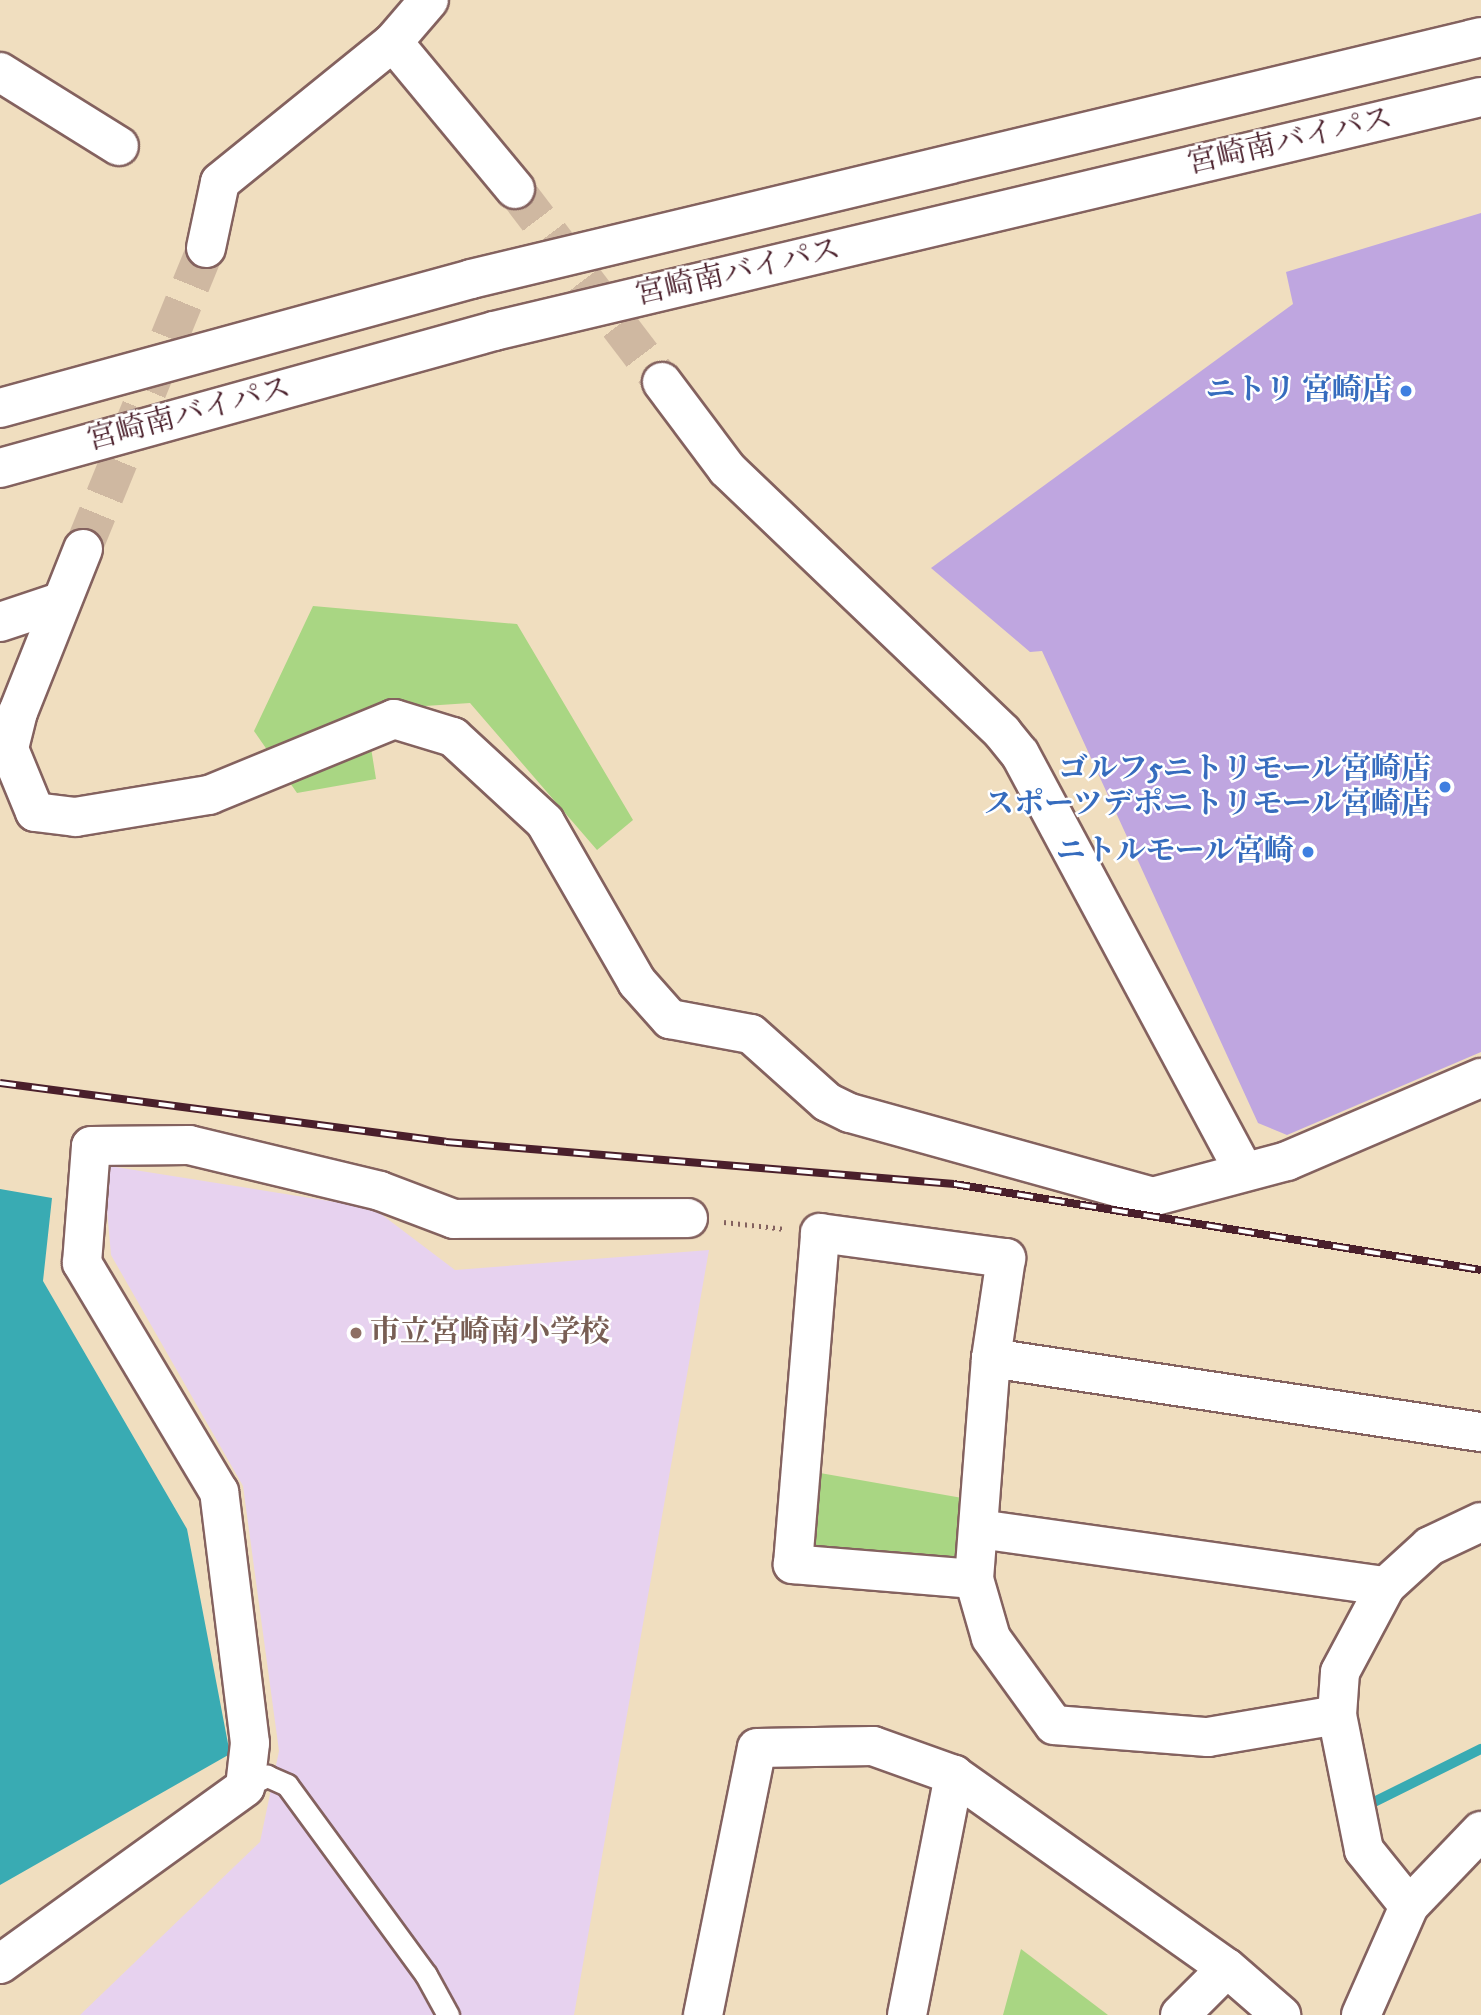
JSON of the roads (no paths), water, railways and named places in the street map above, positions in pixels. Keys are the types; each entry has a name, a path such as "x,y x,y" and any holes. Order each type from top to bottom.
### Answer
{"main road":[{"path":"206,248 220,182 393,42 429,0"},
{"name":"宮崎南バイパス","path":"0,408 471,279 1481,37"},
{"path":"393,42 514,189"},
{"path":"0,72 119,146"},
{"name":"宮崎南バイパス","path":"0,468 494,331 1481,97"},
{"path":"662,382 727,469 944,676 1020,754 1244,1171"},
{"path":"83,549 60,602 5,750 35,812 76,817 209,795 394,719 453,737 545,822 637,982 670,1019 751,1034 827,1102 849,1113 1152,1197 1286,1161 1481,1078"},
{"path":"0,622 60,602"},
{"path":"0,1964 245,1787 250,1743 219,1492 82,1263 91,1146 189,1145 380,1191 454,1219 688,1218"},
{"path":"974,1579 793,1564 820,1233 1006,1258 991,1358 974,1579 991,1638 1054,1726 1208,1737 1337,1715"},
{"path":"991,1358 1481,1432"},
{"path":"1409,1906 1364,1850 1337,1715 1340,1672 1386,1586 1430,1546 1481,1522"},
{"path":"979,1529 1386,1586"},
{"path":"703,2015 757,1748 873,1746 954,1775 1227,1968 1281,2015"},
{"path":"907,2015 954,1775"},
{"path":"1371,2007 1409,1906 1481,1831"},
{"path":"1180,2015 1227,1968"}],"lane":[{"path":"245,1787 267,1776 287,1785 426,1975 448,2015"}],"water":[{"path":"0,1189 52,1198 43,1281 187,1529 230,1754 0,1885"}],"waterway":[{"path":"1372,1803 1481,1749"}],"tunnel":[{"path":"515,189 662,382"},
{"path":"83,549 206,248"}],"railway":[{"path":"0,1083 446,1142 954,1184 1481,1270"}],"place":[{"name":"ニトリ 宮崎店","path":"1406,391"},
{"name":"ゴルフ5ニトリモール宮崎店 スポーツデポニトリモール宮崎店","path":"1445,787"},
{"name":"ニトルモール宮崎","path":"1308,852"},
{"name":"市立宮崎南小学校","path":"356,1333"}]}
